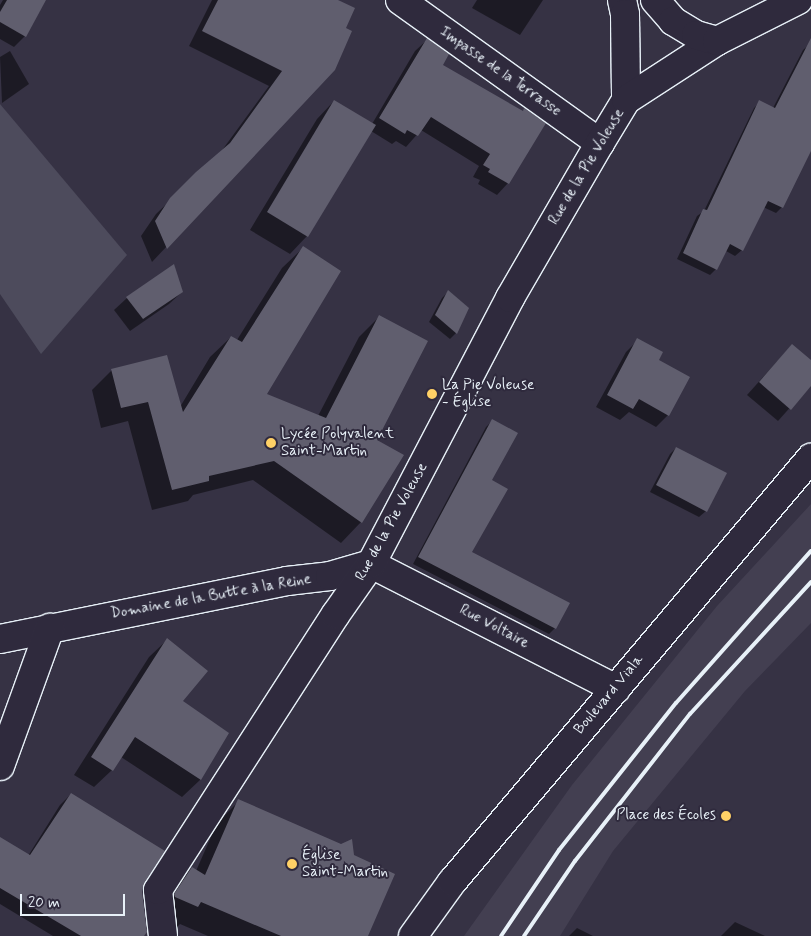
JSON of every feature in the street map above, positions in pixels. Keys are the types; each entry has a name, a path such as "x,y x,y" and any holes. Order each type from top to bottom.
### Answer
{"street":[{"name":"Impasse de la Terrasse","path":"400,0 600,143"},
{"path":"622,0 625,14 626,100"},
{"path":"655,0 673,21 696,35 717,41"},
{"path":"626,100 717,41 798,0"},
{"name":"Rue de la Pie Voleuse","path":"163,936 158,890 336,614 372,564 510,298 626,100"},
{"name":"Boulevard Viala","path":"413,936 452,882 811,458"},
{"name":"Domaine de la Butte à la Reine","path":"0,639 287,581 330,576 372,564"},
{"name":"Rue Voltaire","path":"372,564 616,689"},
{"path":"0,766 50,628"}],"shaded area":[{"path":"0,104 127,255 41,354 0,294"},
{"path":"811,504 811,623 745,691 613,851 560,936 464,936 572,785 717,606"}],"building":[{"path":"7,0 46,0 26,37 0,22 0,12"},
{"path":"218,0 338,0 355,8 346,28 352,31 335,70 167,249 155,221 170,198 196,172 230,143 282,71 202,31"},
{"path":"427,38 449,54 443,65 523,111 524,108 546,123 509,184 488,172 490,169 483,165 490,154 431,117 418,136 407,130 405,134 379,118"},
{"path":"811,38 811,151 783,208 768,201 743,251 730,244 717,270 683,253 703,209 707,210 759,100 775,108"},
{"path":"334,100 376,125 308,237 267,212"},
{"path":"303,246 341,271 267,394 326,418 379,315 428,341 377,440 404,455 362,523 274,461 209,476 209,481 172,490 148,402 121,408 111,369 167,355 183,412 231,336 242,342"},
{"path":"174,264 183,292 143,319 126,297"},
{"path":"448,290 469,308 457,334 435,315"},
{"path":"637,338 663,352 659,360 690,377 669,416 639,399 633,409 607,395"},
{"path":"792,344 811,360 811,386 791,410 759,382"},
{"path":"492,419 518,433 492,480 508,489 472,552 570,603 556,629 418,557"},
{"path":"676,447 727,473 707,512 656,485"},
{"path":"167,638 208,671 183,701 229,733 201,780 135,737 113,771 91,757"},
{"path":"71,793 165,851 145,882 142,892 147,932 144,936 81,936 0,888 0,837 30,855"},
{"name":"Église Saint-Martin","path":"238,799 341,844 352,839 354,855 395,874 368,936 281,936 201,902 198,907 175,897 174,894 192,867 205,875"}],"railway":[{"path":"501,936 559,850 676,703 811,551"},
{"path":"524,936 575,861 690,714 811,582"}],"place":[{"name":"La Pie Voleuse - Église","path":"432,394"},
{"name":"Lycée Polyvalent Saint-Martin","path":"271,443"},
{"name":"Place des Écoles","path":"726,816"},
{"name":"Église Saint-Martin","path":"292,864"}]}
